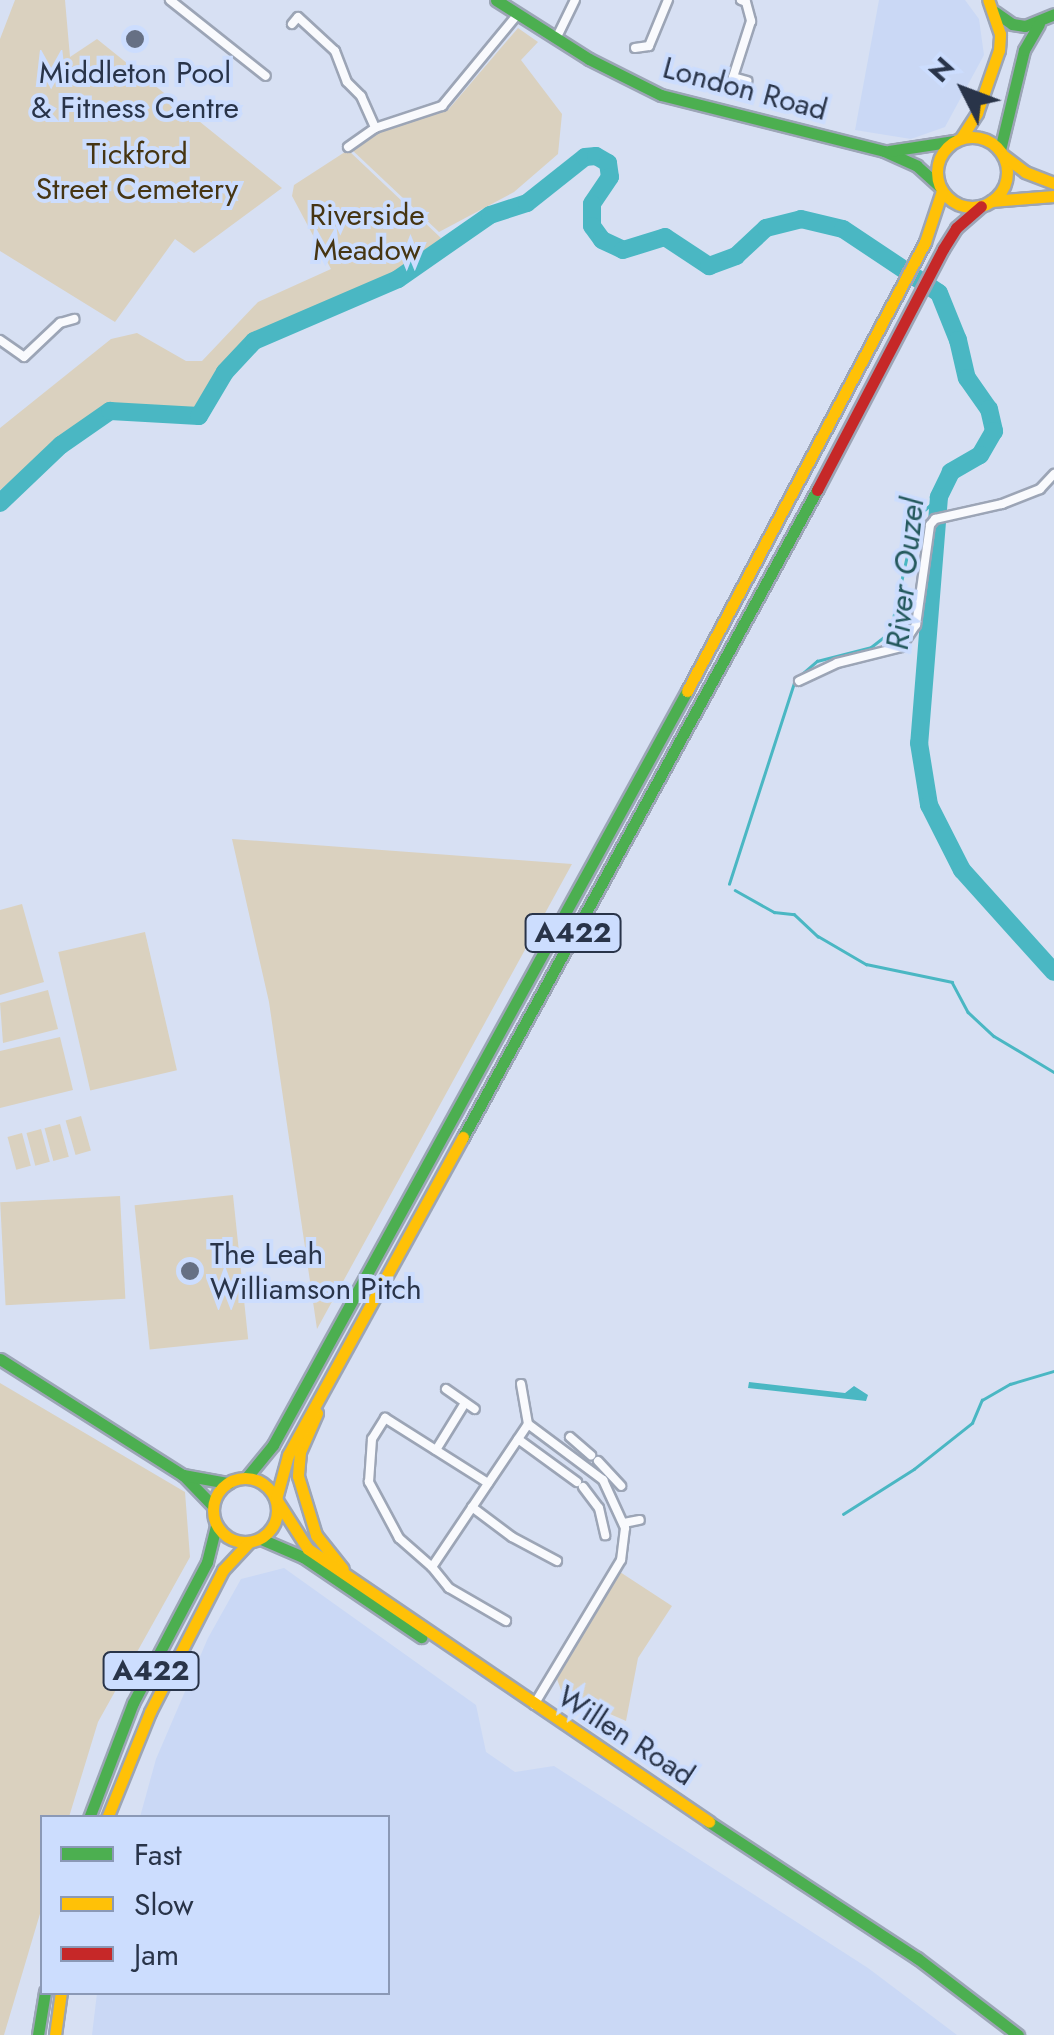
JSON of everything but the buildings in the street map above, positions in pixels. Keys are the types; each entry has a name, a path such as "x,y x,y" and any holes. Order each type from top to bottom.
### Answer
{"main road":[{"name":"London Road","path":"496,0 556,39 674,100 884,151 917,166 941,188"},
{"path":"989,4 1012,24 1039,24"},
{"path":"989,4 999,50 977,113 938,162 941,188 959,204 1054,196"},
{"path":"986,203 1006,179 1002,153 1024,50 1039,24 1054,14"},
{"path":"958,140 983,138 1025,172 1054,183"},
{"name":"London Road","path":"884,151 958,140"},
{"name":"A422","path":"246,1478 278,1436 864,364 925,242 941,188"},
{"name":"A422","path":"276,1499 288,1455 880,372 942,249 956,228 986,203"},
{"path":"0,1359 184,1475 212,1506 216,1526 230,1539 254,1541 276,1518 276,1499 264,1484 246,1478 228,1482 184,1475"},
{"path":"330,1378 300,1452 298,1476 316,1535 352,1580"},
{"path":"212,1506 228,1482"},
{"name":"Willen Road","path":"276,1499 308,1549 534,1706 969,1995 1018,2035"},
{"name":"A422","path":"90,1815 134,1704 208,1562 216,1526"},
{"name":"A422","path":"108,1815 150,1712 222,1570 254,1541"},
{"name":"Willen Road","path":"254,1541 304,1557 554,1727 969,1995"},
{"path":"38,2035 45,1995"},
{"path":"55,2035 61,1995"}],"street":[{"path":"170,0 266,76"},
{"path":"556,39 575,0"},
{"path":"649,46 668,0"},
{"path":"745,1 751,22 733,77 747,80"},
{"path":"348,147 374,128 442,106 517,15"},
{"path":"292,24 298,17 335,51 347,82 361,96 374,128"},
{"path":"635,48 649,46"},
{"path":"649,46 656,57"},
{"path":"0,340 24,357 60,323 74,319"},
{"path":"799,681 837,662 901,648 916,625 930,525 935,518 1027,494 1054,474"},
{"path":"520,1384 528,1424 574,1458 622,1486"},
{"path":"446,1390 475,1410"},
{"path":"436,1450 465,1403"},
{"path":"488,1483 385,1418 372,1440 369,1482 399,1538 449,1588 506,1621"},
{"path":"432,1567 528,1424"},
{"path":"534,1706 621,1560 624,1523 619,1507 594,1458 570,1437"},
{"path":"518,1439 580,1484 600,1513 605,1535"},
{"path":"574,1458 581,1446"},
{"path":"472,1507 512,1537 557,1562"},
{"path":"600,1513 619,1507"},
{"path":"624,1523 640,1520"}],"shaded area":[{"path":"879,0 965,0 979,19 984,55 945,127 911,139 855,130"},
{"path":"284,1568 476,1705 486,1752 515,1772 554,1766 868,1968 957,2035 92,2035 97,1995 390,1995 390,1815 141,1815 156,1759 208,1638 241,1579"}],"green space":[{"name":"Tickford Street Cemetery","path":"15,0 65,0 70,57 97,39 282,188 194,253 175,239 115,322 0,251 0,39"},
{"path":"518,28 538,42 521,60 562,114 558,154 514,192 439,232 351,149 376,133 448,110"},
{"name":"Riverside Meadow","path":"348,150 441,238 399,272 255,333 223,367 200,403 189,410 119,403 79,423 0,490 0,428 111,339 137,333 186,361 202,361 258,302 331,269 292,196 294,185"},
{"path":"232,839 572,864 317,1329 269,1002"},
{"path":"22,904 44,982 0,995 0,910"},
{"path":"145,932 177,1070 90,1090 58,952"},
{"path":"48,990 58,1029 3,1043 0,1003"},
{"path":"60,1037 73,1090 0,1108 0,1051"},
{"path":"81,1116 91,1151 76,1155 66,1120"},
{"path":"60,1124 69,1157 53,1161 45,1128"},
{"path":"41,1129 50,1162 35,1166 27,1133"},
{"path":"22,1133 31,1166 16,1170 8,1137"},
{"name":"The Leah Williamson Pitch","path":"233,1195 248,1339 150,1350 135,1205"},
{"path":"120,1196 125,1299 6,1305 0,1202"},
{"path":"0,1383 185,1492 190,1557 98,1722 70,1815 40,1815 40,1914 4,2035 0,2035"},
{"path":"620,1572 672,1606 638,1658 626,1721 562,1693 557,1679"}],"water":[{"path":"749,1382 845,1393 854,1386 868,1395 866,1401 748,1388"}],"waterway":[{"name":"River Ouzel","path":"0,503 61,445 110,411 199,416 225,372 254,341 398,279 490,215 527,203 585,157 596,156 608,163 610,177 592,204 592,226 602,240 623,250 665,237 709,266 736,256 766,228 801,219 843,229 939,293 958,340 967,378 989,409 994,431 980,455 951,472 939,497 919,743 929,805 962,870 1054,972"},
{"path":"729,884 795,680 817,661 871,647 890,632 915,519 939,497"},
{"path":"735,890 774,912 794,914 818,936 866,964 952,982 968,1012 994,1036 1054,1072"},
{"path":"843,1514 914,1469 972,1423 982,1400 1010,1384 1054,1371"}],"traffic: fast":[{"path":"496,0 589,59 661,95 884,151 917,166 939,186"},
{"path":"995,12 1012,24 1025,26 1054,14"},
{"path":"1000,150 1024,50 1039,24"},
{"path":"889,151 954,141"},
{"path":"463,1137 817,490"},
{"path":"246,1478 273,1445 687,691"},
{"path":"0,1359 183,1475 213,1506"},
{"path":"183,1475 228,1483"},
{"path":"90,1815 133,1703 207,1562 216,1526"},
{"path":"261,1539 303,1557 421,1637"},
{"path":"709,1822 917,1958 1018,2035"},
{"path":"38,2035 45,1995"}],"traffic: slow":[{"path":"961,138 977,113 999,50 1000,34 988,0"},
{"path":"972,137 997,147 1007,172 997,197 972,207 947,197 937,172 947,147 972,137"},
{"path":"1004,156 1025,172 1054,183"},
{"path":"687,691 925,242 942,191"},
{"path":"991,201 1054,196"},
{"path":"276,1499 288,1455 463,1137"},
{"path":"317,1413 300,1452 298,1476 316,1535 343,1569"},
{"path":"245,1478 268,1487 277,1510 268,1533 245,1542 222,1533 213,1510 222,1487 245,1478"},
{"path":"276,1499 308,1549 709,1822"},
{"path":"108,1815 150,1712 223,1570 248,1543"},
{"path":"55,2035 61,1995"}],"traffic: jam":[{"path":"817,490 943,249 956,228 981,206"}],"place":[{"name":"Middleton Pool & Fitness Centre","path":"135,39"},
{"name":"The Leah Williamson Pitch","path":"190,1271"}]}
